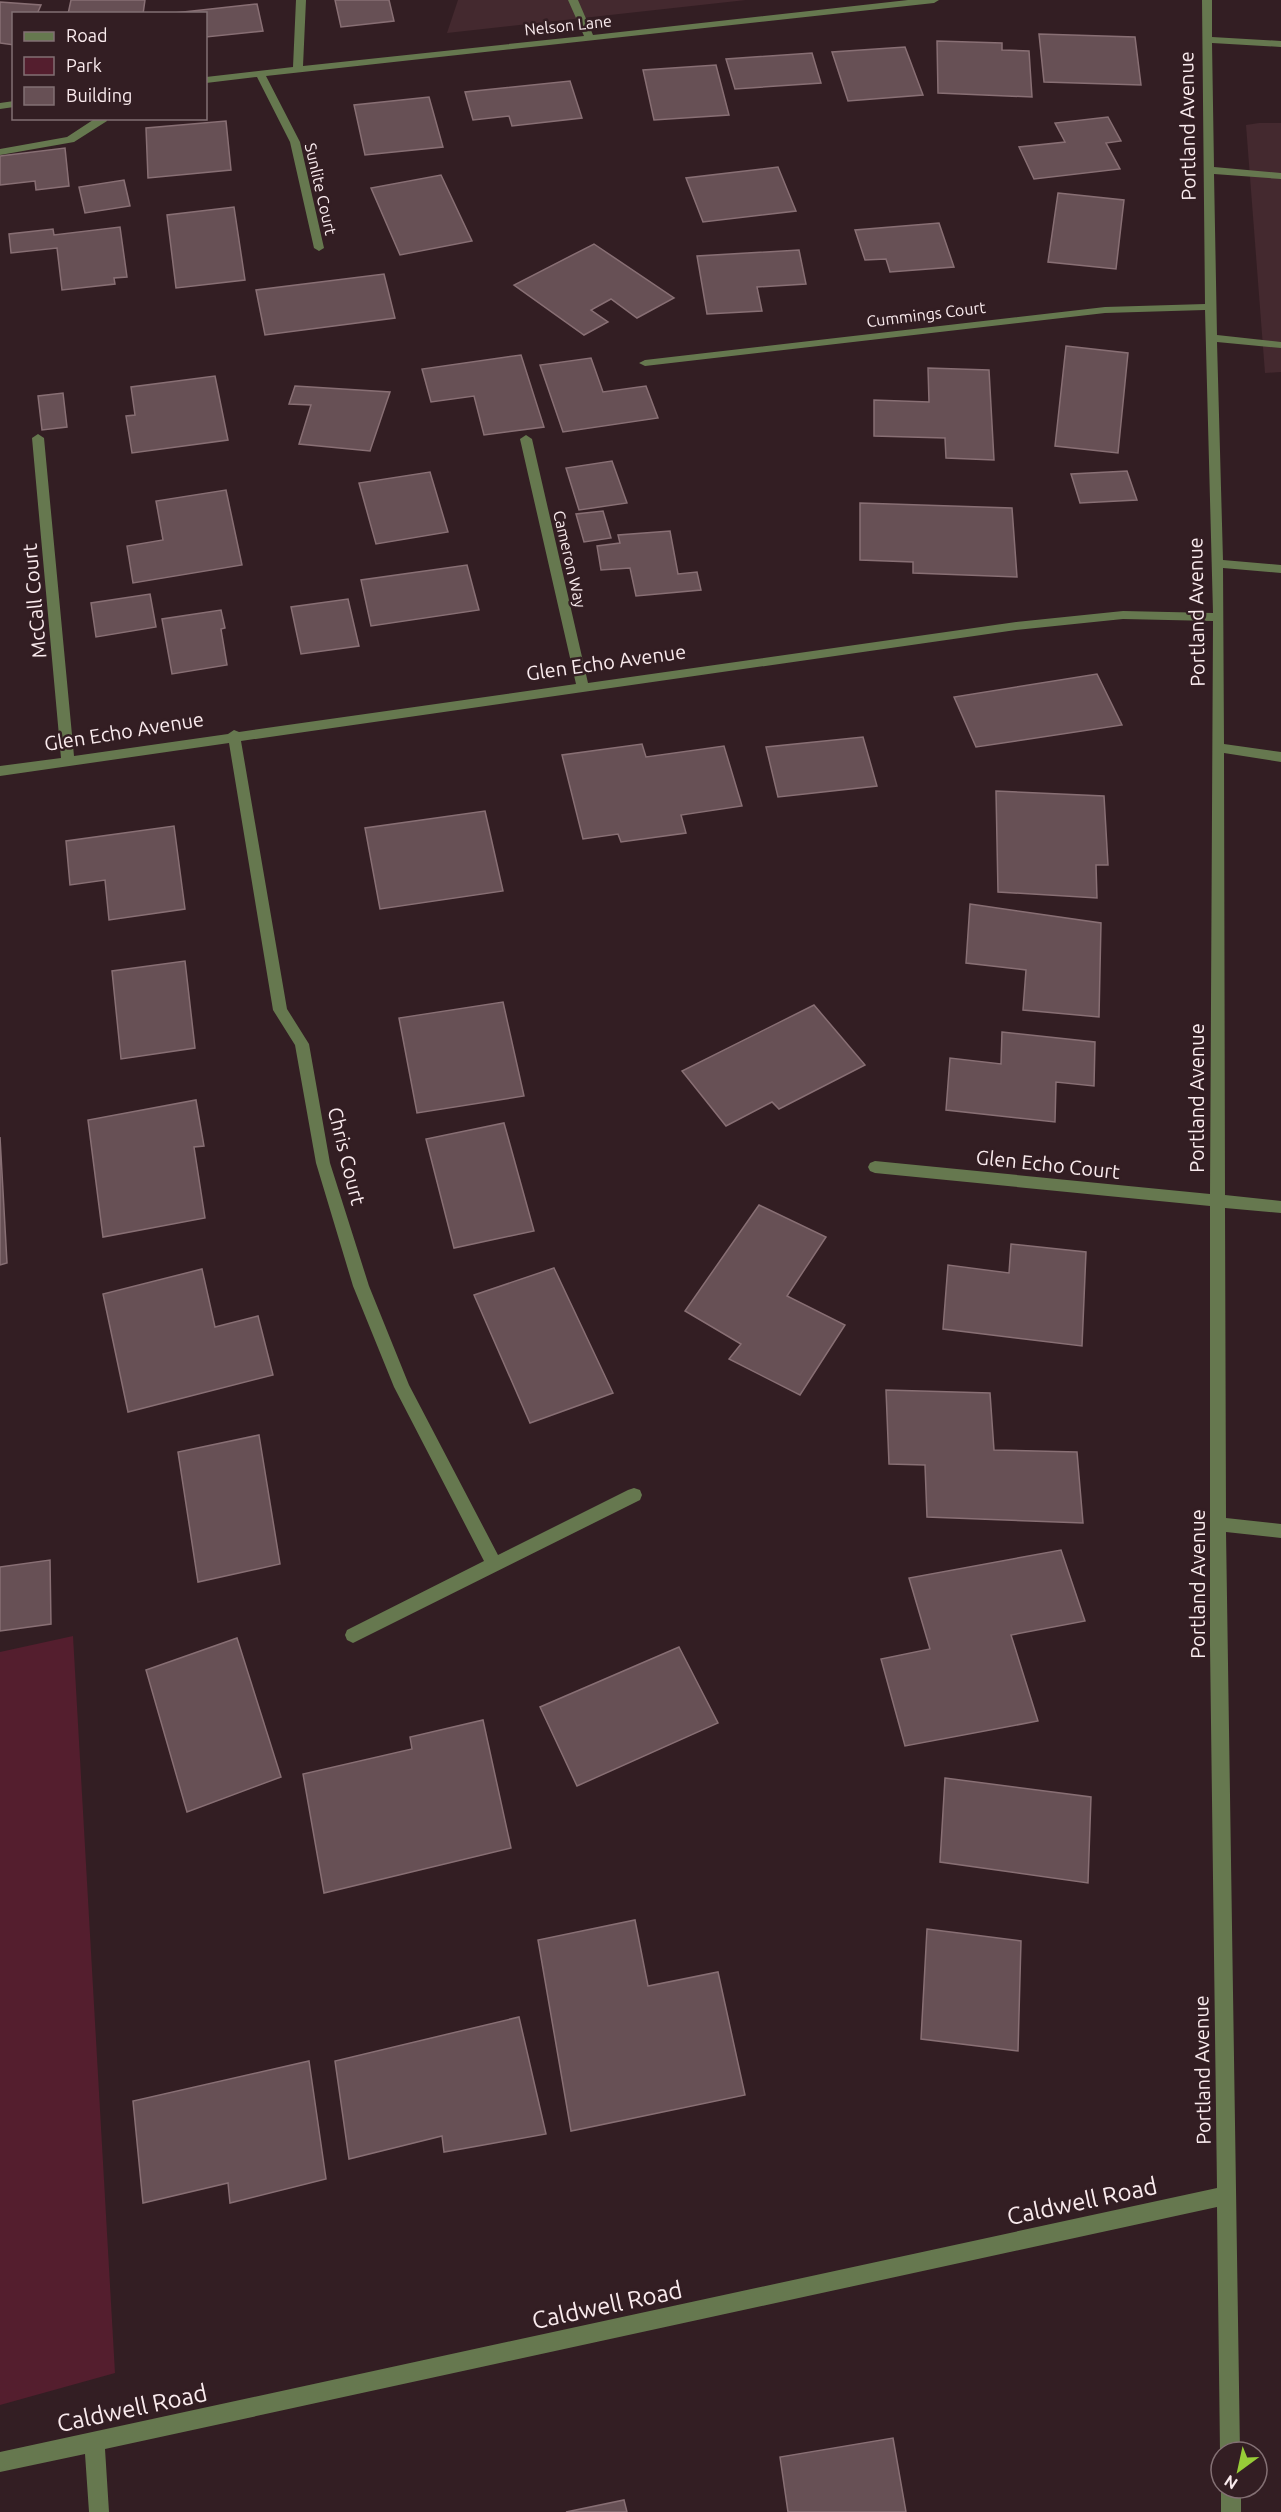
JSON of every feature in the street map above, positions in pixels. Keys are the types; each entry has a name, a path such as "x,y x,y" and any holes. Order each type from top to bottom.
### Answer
{"street":[{"path":"298,69 301,0"},
{"path":"573,0 590,38"},
{"name":"Nelson Lane","path":"207,80 934,0"},
{"name":"Portland Avenue","path":"1207,0 1211,338 1219,617 1217,1524 1230,2440"},
{"path":"1207,40 1281,44"},
{"name":"Sunlite Court","path":"260,74 295,142 319,248"},
{"path":"0,152 70,140 102,120"},
{"path":"1209,170 1281,176"},
{"name":"Cummings Court","path":"645,363 1105,310 1211,307"},
{"path":"1211,338 1281,345"},
{"name":"McCall Court","path":"38,438 68,761"},
{"name":"Cameron Way","path":"525,439 583,687"},
{"path":"1217,563 1281,569"},
{"name":"Glen Echo Avenue","path":"0,771 234,735 1088,617 1161,614 1219,617"},
{"name":"Chris Court","path":"234,735 280,1010 302,1044 323,1163 361,1286 402,1388 494,1564"},
{"path":"1217,747 1281,757"},
{"name":"Glen Echo Court","path":"875,1167 1217,1202"},
{"path":"1217,1202 1281,1207"},
{"path":"353,1635 634,1495"},
{"path":"1217,1524 1281,1531"},
{"name":"Caldwell Road","path":"0,2462 1225,2196"},
{"path":"94,2443 99,2512"}],"shaded area":[{"path":"458,0 746,0 447,33"},
{"path":"1281,123 1281,372 1265,373 1246,125"}],"green space":[{"path":"73,1636 115,2373 0,2405 0,1652"}],"building":[{"path":"71,0 145,0 143,12 68,12"},
{"path":"335,0 389,0 394,21 341,27"},
{"path":"0,2 41,5 38,12 12,12 12,45 0,43"},
{"path":"257,4 263,31 207,37 207,12 183,12"},
{"path":"1039,34 1135,37 1141,85 1044,82"},
{"path":"937,41 1002,43 1002,50 1029,51 1032,97 938,93"},
{"path":"905,47 923,95 848,101 832,52"},
{"path":"812,53 821,83 735,89 726,59"},
{"path":"716,65 729,115 654,120 643,70"},
{"path":"570,81 582,118 512,126 509,116 473,120 465,92"},
{"path":"429,97 443,147 365,155 354,105"},
{"path":"1108,117 1121,141 1106,143 1120,169 1034,179 1019,147 1065,142 1055,123"},
{"path":"226,121 231,170 148,178 146,128"},
{"path":"65,148 69,186 36,190 35,181 0,185 0,156"},
{"path":"778,167 796,211 703,222 686,178"},
{"path":"441,175 472,241 400,255 371,188"},
{"path":"124,180 130,206 85,213 79,187"},
{"path":"1058,193 1124,200 1116,269 1048,262"},
{"path":"234,207 245,280 176,288 167,215"},
{"path":"939,223 954,267 890,272 886,259 865,260 855,230"},
{"path":"120,227 127,277 114,278 115,284 62,290 57,248 11,253 9,234 53,229 54,235"},
{"path":"594,244 674,298 637,318 611,299 591,310 608,322 584,335 514,285"},
{"path":"799,250 806,284 757,287 762,311 707,314 697,256"},
{"path":"384,274 395,318 265,335 256,290"},
{"path":"1066,346 1128,353 1118,453 1055,446"},
{"path":"521,355 544,427 484,435 474,396 431,402 422,369"},
{"path":"591,358 603,392 646,386 658,418 563,432 540,365"},
{"path":"928,368 989,370 994,460 946,458 945,438 874,436 874,400 929,402"},
{"path":"215,376 228,440 132,453 126,416 135,415 131,387"},
{"path":"295,386 390,392 370,451 299,444 311,405 289,404"},
{"path":"63,393 67,427 42,430 38,396"},
{"path":"612,461 627,503 579,510 566,468"},
{"path":"1127,471 1137,500 1080,503 1071,474"},
{"path":"430,472 448,532 376,544 359,483"},
{"path":"226,490 242,565 133,583 127,546 163,540 156,501"},
{"path":"860,503 1012,508 1017,577 913,573 913,562 860,560"},
{"path":"603,511 611,538 584,542 576,514"},
{"path":"670,531 678,574 697,572 701,590 636,596 630,568 601,570 597,546 620,543 618,535"},
{"path":"467,565 479,610 371,626 361,580"},
{"path":"150,594 156,627 96,637 91,603"},
{"path":"348,599 359,646 301,654 291,607"},
{"path":"221,610 225,628 221,629 227,665 172,674 162,619"},
{"path":"1097,674 1122,725 976,747 954,697"},
{"path":"863,737 877,786 778,797 766,747"},
{"path":"642,744 646,757 724,746 742,806 681,815 686,833 621,842 618,834 583,839 562,755"},
{"path":"996,791 1104,796 1108,865 1096,865 1097,898 998,892"},
{"path":"485,811 503,891 380,909 365,828"},
{"path":"174,826 185,909 109,920 105,880 70,885 66,841"},
{"path":"970,904 1101,923 1099,1017 1023,1010 1026,970 966,963"},
{"path":"185,961 195,1048 121,1059 112,971"},
{"path":"503,1002 524,1096 417,1113 399,1018"},
{"path":"814,1005 865,1065 779,1109 772,1102 726,1126 682,1071"},
{"path":"1002,1032 1095,1042 1094,1086 1056,1082 1055,1122 946,1110 950,1058 1001,1064"},
{"path":"196,1100 204,1146 194,1147 205,1218 103,1237 88,1120"},
{"path":"504,1123 534,1231 454,1248 426,1139"},
{"path":"0,1137 7,1263 0,1265"},
{"path":"759,1205 826,1237 787,1296 845,1325 800,1395 729,1359 741,1344 685,1311"},
{"path":"1011,1244 1086,1252 1082,1346 943,1329 948,1265 1009,1273"},
{"path":"554,1268 613,1393 530,1423 474,1295"},
{"path":"202,1269 215,1327 258,1316 273,1375 128,1412 103,1294"},
{"path":"886,1390 990,1393 994,1450 1077,1452 1083,1523 927,1517 925,1465 889,1464"},
{"path":"259,1435 280,1564 198,1582 178,1452"},
{"path":"1061,1550 1085,1621 1011,1635 1038,1721 905,1746 881,1659 930,1649 909,1578"},
{"path":"50,1560 51,1624 0,1631 0,1567"},
{"path":"237,1638 281,1777 187,1812 146,1670"},
{"path":"679,1647 718,1723 577,1786 540,1707"},
{"path":"483,1720 511,1848 324,1893 303,1774 412,1749 410,1737"},
{"path":"945,1778 1091,1797 1088,1883 940,1862"},
{"path":"635,1920 648,1986 718,1972 745,2095 571,2131 538,1940"},
{"path":"927,1929 1021,1941 1018,2051 921,2039"},
{"path":"519,2017 546,2134 444,2152 442,2136 349,2159 335,2061"},
{"path":"309,2061 326,2179 230,2203 228,2183 143,2203 133,2101"},
{"path":"893,2438 906,2512 788,2512 780,2457"},
{"path":"624,2500 627,2512 566,2512"}]}
